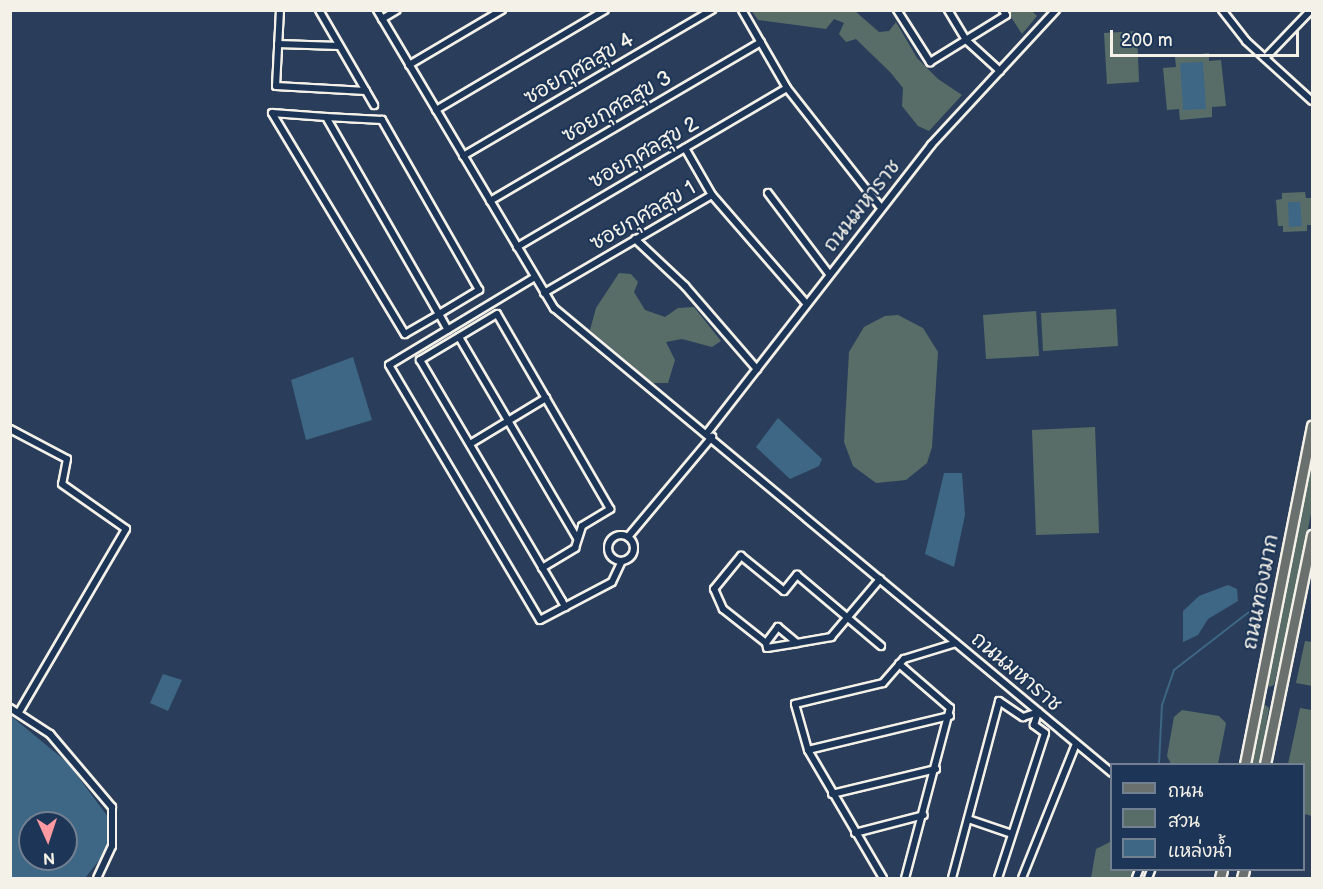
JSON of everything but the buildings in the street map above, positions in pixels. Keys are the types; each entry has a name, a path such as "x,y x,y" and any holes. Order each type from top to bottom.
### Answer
{"main road":[{"name":"ถนนทองมาก","path":"1245,763 1312,426"},
{"name":"ถนนทองมาก","path":"1265,763 1312,535"},
{"path":"1260,691 1278,695"}],"street":[{"path":"280,10 276,86 366,91"},
{"path":"320,10 374,105"},
{"name":"ถนนมหาราช","path":"377,10 554,308 710,435 1110,771"},
{"path":"382,19 397,10"},
{"path":"409,65 502,10"},
{"path":"436,110 605,10"},
{"name":"ซอยกุศลสุข 4","path":"464,156 712,10"},
{"path":"742,10 787,87 881,208"},
{"path":"897,10 930,62 1006,15 1003,10"},
{"path":"948,10 966,39 1000,70"},
{"name":"ถนนมหาราช","path":"710,435 806,303 931,145 1056,10"},
{"path":"1222,10 1265,58 1312,101"},
{"path":"1265,58 1311,10"},
{"name":"ซอยกุศลสุข 3","path":"490,201 761,42"},
{"path":"278,44 339,46"},
{"name":"ซอยกุศลสุข 2","path":"517,247 787,87"},
{"path":"272,114 326,117 382,120 479,290 405,334 272,114"},
{"path":"326,117 448,330"},
{"name":"ซอยกุศลสุข 1","path":"544,293 712,195 685,148"},
{"path":"768,193 829,274"},
{"path":"712,195 806,303"},
{"path":"635,239 685,286 757,369"},
{"path":"535,277 389,365 540,620 612,582 622,561 633,551 628,537"},
{"path":"542,568 575,548 582,526 610,508 497,314 420,360 470,444 542,568 565,607"},
{"path":"459,337 578,538"},
{"path":"470,444 546,399"},
{"path":"10,429 67,459 60,479 62,484 126,529 19,712"},
{"path":"628,537 710,435"},
{"path":"622,561 611,557 608,545 615,536 628,537"},
{"path":"880,579 847,618 831,637 767,648 766,643 723,609 714,589 741,556 784,591 797,575 847,618 881,646"},
{"path":"766,643 778,627 797,643"},
{"path":"883,879 808,750 795,704 883,683 899,664 956,643"},
{"path":"899,664 950,708 950,716 924,815 905,879"},
{"path":"952,879 999,701 1023,717 1038,712"},
{"path":"10,708 50,734 112,807 112,846 98,879"},
{"path":"998,879 1045,733 1034,725 1038,712"},
{"path":"808,750 950,716"},
{"path":"1022,879 1076,744"},
{"path":"832,794 936,769"},
{"path":"855,833 924,815"},
{"path":"968,819 1012,834"}],"green space":[{"path":"751,10 855,11 879,32 889,31 896,22 917,58 938,79 962,95 929,131 918,126 902,106 903,88 891,73 856,39 846,42 839,34 844,23 834,19 826,29 758,20"},
{"path":"1007,11 1032,11 1037,16 1022,34"},
{"path":"1137,31 1139,82 1107,84 1104,33"},
{"path":"1209,53 1209,61 1221,60 1226,106 1212,107 1212,117 1180,120 1179,109 1167,110 1163,68 1176,67 1175,57"},
{"path":"1305,192 1306,198 1311,198 1312,225 1307,225 1307,231 1283,232 1283,226 1278,226 1276,200 1282,199 1282,193"},
{"path":"619,273 631,274 638,282 634,292 645,310 665,317 678,308 694,307 721,341 712,347 682,339 666,342 675,360 668,383 653,383 590,330 596,308"},
{"path":"1116,309 1118,346 1043,351 1041,313"},
{"path":"1036,311 1039,356 986,359 983,315"},
{"path":"898,315 923,328 938,352 932,447 927,463 906,480 876,483 853,466 844,442 849,352 864,327 885,316"},
{"path":"1095,427 1099,533 1036,535 1032,430"},
{"path":"1312,450 1312,508 1292,612 1274,685 1269,687 1267,684"},
{"path":"1305,641 1312,642 1312,686 1296,683"},
{"path":"1263,703 1269,708 1260,763 1251,763"},
{"path":"1300,708 1312,710 1312,816 1305,814 1305,763 1288,763"},
{"path":"1182,710 1219,716 1226,723 1218,763 1170,763 1167,756 1174,717"},
{"path":"1110,842 1110,871 1134,871 1131,878 1091,878 1096,849"}],"water":[{"path":"1203,62 1206,109 1183,110 1180,63"},
{"path":"1288,202 1300,202 1302,226 1289,227"},
{"path":"353,357 372,420 306,440 291,380"},
{"path":"778,418 822,459 819,466 790,479 756,447"},
{"path":"944,473 962,473 965,515 954,567 925,554"},
{"path":"1228,585 1237,589 1238,601 1208,619 1198,635 1183,642 1183,611 1199,596"},
{"path":"163,674 182,680 168,711 150,703"},
{"path":"11,716 68,763 108,817 108,849 85,878 11,878"}],"waterway":[{"path":"1159,763 1162,705 1174,670 1266,599"},
{"path":"1142,878 1144,871"}]}
